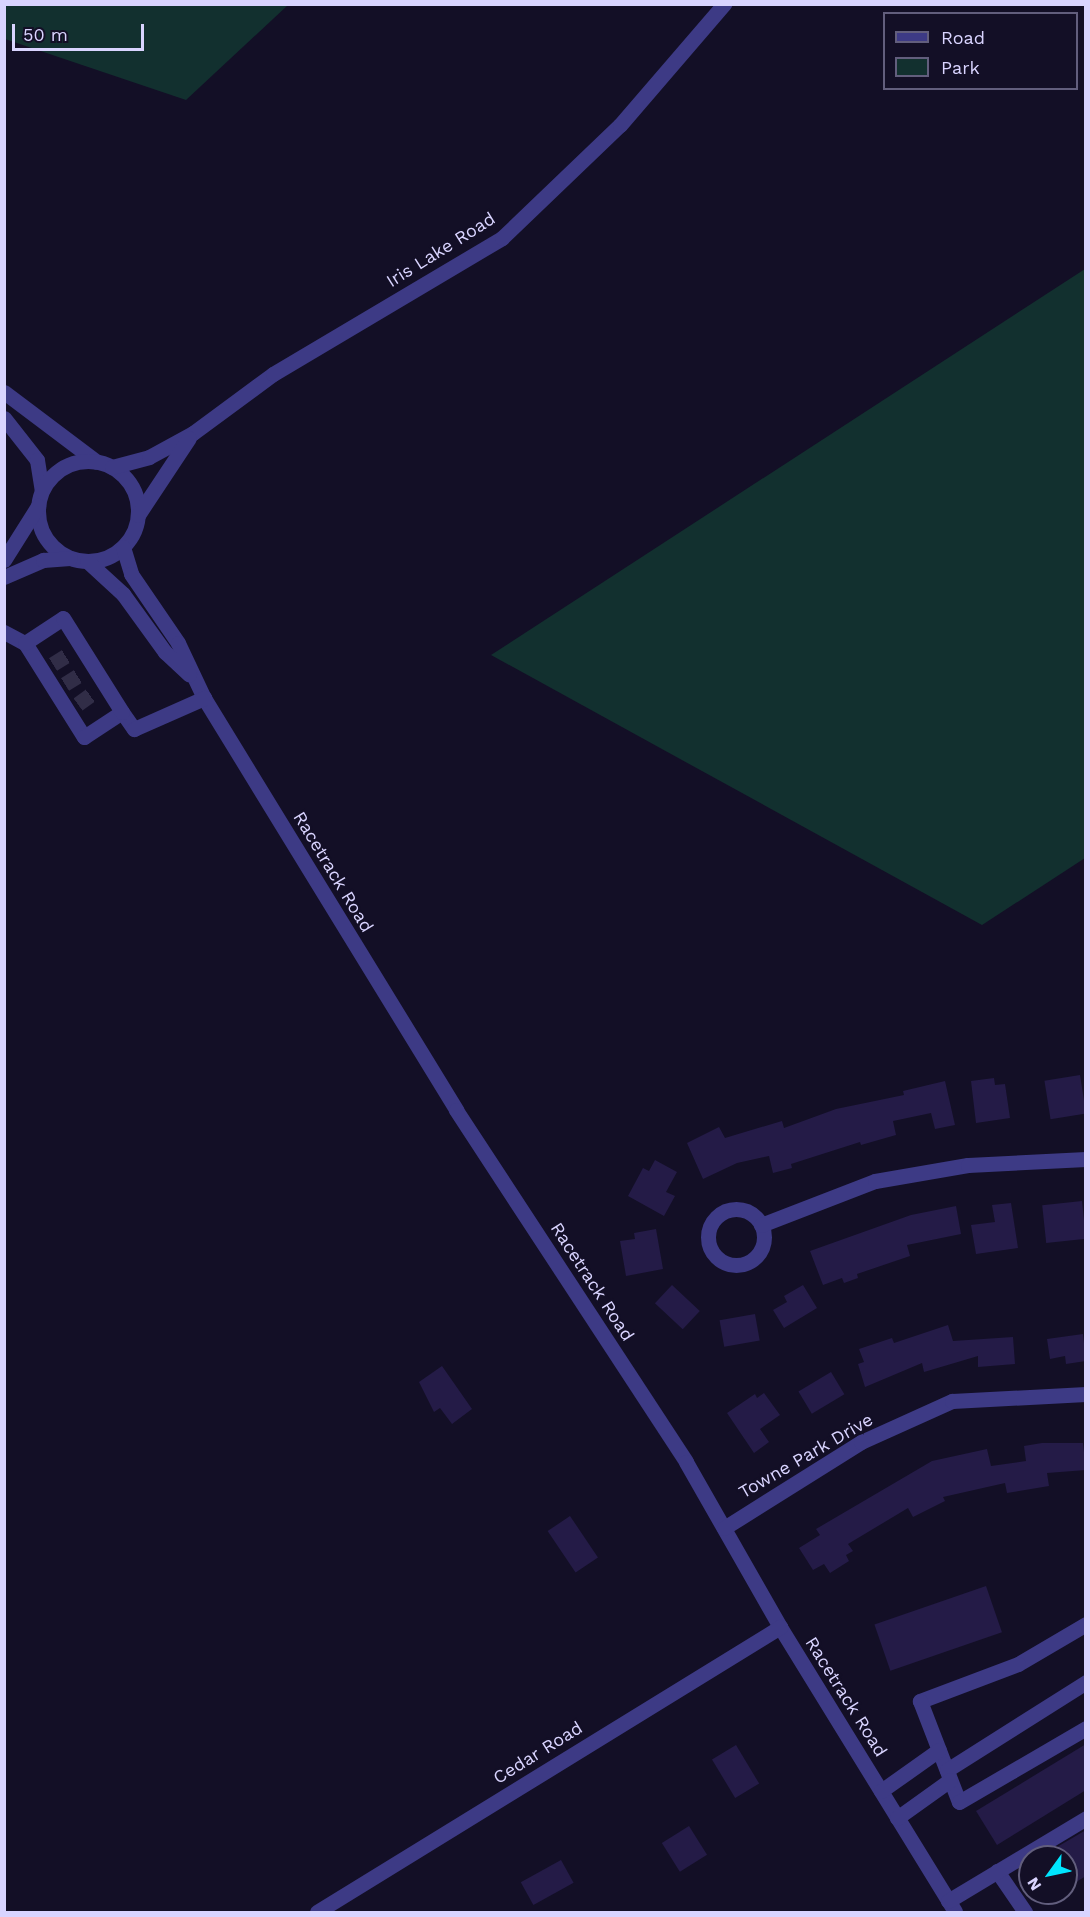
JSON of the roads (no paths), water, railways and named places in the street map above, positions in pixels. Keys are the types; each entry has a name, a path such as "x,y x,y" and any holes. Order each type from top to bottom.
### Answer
{"street":[{"name":"Iris Lake Road","path":"112,467 149,457 193,433 273,374 502,238 620,125 724,4"},
{"path":"4,392 97,462 112,467 132,488 138,516 123,548 106,558 87,561 70,558 43,561 4,577"},
{"path":"4,418 38,460 42,490 38,506 4,560"},
{"name":"Iris Lake Road","path":"138,516 193,433"},
{"path":"42,490 64,467 97,462"},
{"path":"38,506 45,537 70,558"},
{"name":"Racetrack Road","path":"123,548 131,574 178,643 191,676 204,698 456,1110 686,1462 780,1627 952,1907"},
{"name":"Racetrack Road","path":"87,561 123,594 165,652 191,676"},
{"path":"25,643 63,618 76,649 88,668 134,729 204,698"},
{"path":"4,633 25,643 48,668 72,707 84,737 122,712"},
{"path":"761,1224 875,1181 968,1166 1086,1159"},
{"name":"Towne Park Drive","path":"724,1528 861,1442 952,1401 1086,1394"},
{"path":"1086,1624 1018,1664 920,1701 959,1802 1086,1728"},
{"name":"Cedar Road","path":"317,1912 780,1627"},
{"path":"897,1818 949,1775 1086,1682"},
{"path":"881,1791 939,1750"},
{"path":"952,1907 997,1871 1086,1818"},
{"path":"997,1871 1024,1912"}],"tunnel":[{"path":"53,664 72,652"},
{"path":"65,684 84,672"},
{"path":"78,704 96,691"}]}
